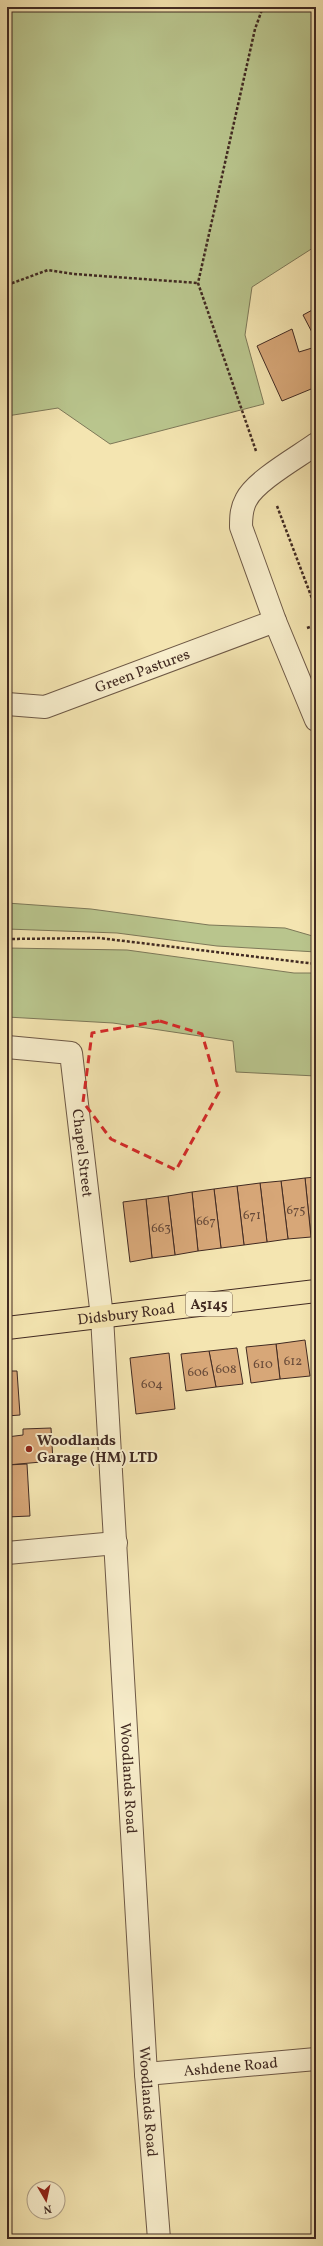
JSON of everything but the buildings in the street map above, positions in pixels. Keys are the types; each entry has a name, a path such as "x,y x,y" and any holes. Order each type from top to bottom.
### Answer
{"main road":[{"name":"Didsbury Road","path":"7,1328 316,1291"}],"street":[{"path":"316,444 266,479 246,499 241,513 241,527 275,621 316,720"},
{"name":"Green Pastures","path":"7,704 45,707 275,621"},
{"name":"Chapel Street","path":"7,1047 71,1052 102,1317"},
{"name":"Woodlands Road","path":"102,1317 146,2074 159,2239"},
{"path":"7,1553 116,1543"},
{"name":"Ashdene Road","path":"146,2074 316,2059"}],"path":[{"path":"263,7 255,29 198,283 266,479 316,609"},
{"path":"7,285 48,270 74,274 198,283"},
{"path":"7,939 99,938 316,964"}],"highlighted area":[{"path":"160,1021 202,1034 219,1092 176,1170 111,1139 83,1102 92,1033"}],"green space":[{"path":"7,7 316,7 316,246 252,287 245,335 264,404 110,444 58,408 7,416"},
{"path":"7,903 91,909 209,925 285,928 316,937 316,952 217,946 117,933 7,929"},
{"path":"7,948 127,950 294,973 316,973 316,1076 236,1072 233,1041 113,1023 7,1017"}],"place":[{"name":"Woodlands Garage (HM) LTD","path":"29,1449"}]}
